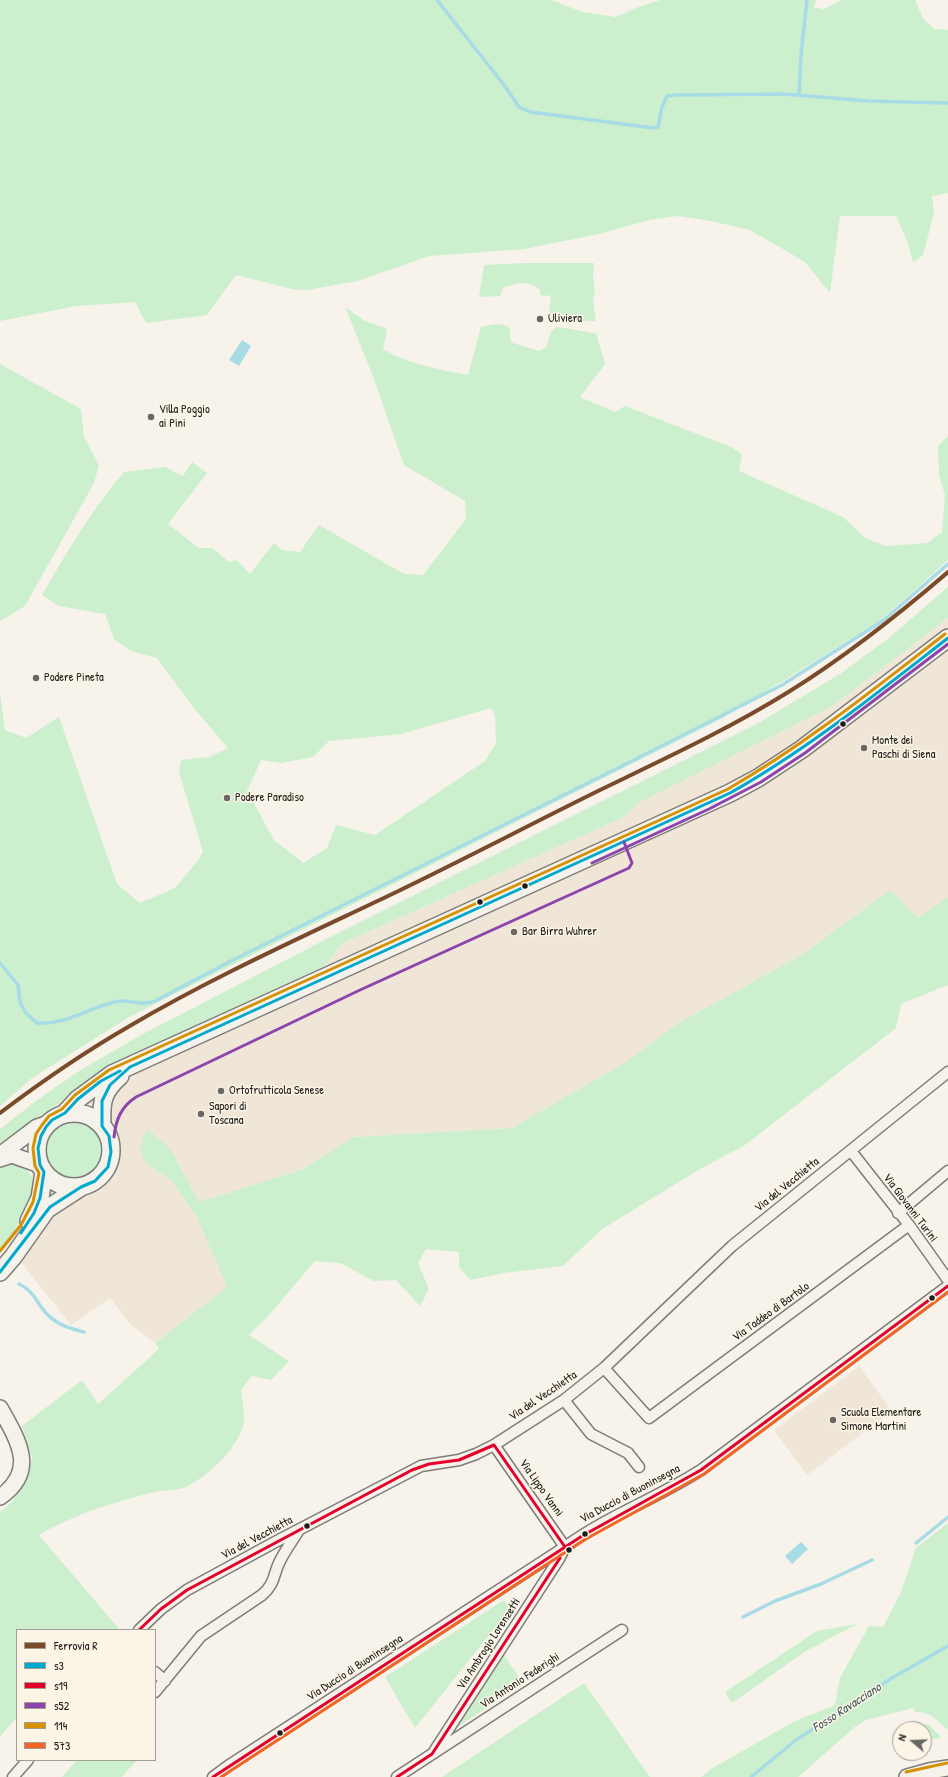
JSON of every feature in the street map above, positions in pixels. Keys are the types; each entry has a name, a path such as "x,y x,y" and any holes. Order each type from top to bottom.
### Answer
{"main road":[{"path":"0,1259 19,1236 37,1207 40,1198 42,1168 38,1155 39,1142 49,1123 65,1114 78,1098 101,1081 730,793 758,778 802,748 948,638"},
{"path":"102,1126 101,1109 106,1092 110,1085 130,1067"},
{"path":"42,1168 50,1178 61,1185 81,1187 89,1185 100,1177 108,1167 112,1152 109,1136 102,1126 95,1120 85,1115 77,1113 65,1114"},
{"path":"0,1272 13,1257 47,1210 81,1187"}],"street":[{"name":"Via del Vecchietta","path":"140,1629 162,1609 187,1590 421,1466 460,1460 494,1445 564,1400 604,1368 732,1246 948,1072"},
{"path":"0,1155 37,1127 49,1123"},
{"name":"Via Giovanni Turini","path":"851,1151 898,1213 909,1225 948,1280"},
{"path":"0,1159 12,1155 42,1168"},
{"path":"898,1213 948,1171"},
{"name":"Via Taddeo di Bartolo","path":"604,1368 649,1418 909,1225"},
{"name":"Via Duccio di Buoninsegna","path":"213,1777 598,1524 674,1486 701,1470 948,1286"},
{"path":"564,1400 591,1434 628,1453 639,1467"},
{"path":"0,1408 11,1428 22,1458 21,1473 8,1492 0,1497"},
{"name":"Via Lippo Vanni","path":"494,1445 565,1547"},
{"path":"156,1691 201,1636 270,1588 274,1581 281,1559 299,1530"},
{"name":"Via Ambrogio Lorenzetti","path":"432,1754 559,1560 565,1547"},
{"name":"Via Antonio Federighi","path":"397,1777 622,1630"},
{"path":"156,1673 165,1681"},
{"path":"13,1777 27,1761"},
{"path":"907,1777 948,1768"}],"shaded area":[{"path":"948,618 948,897 918,918 890,890 803,954 677,1024 626,1062 512,1128 354,1137 301,1170 199,1202 171,1150 148,1165 172,1181 196,1216 227,1287 155,1343 130,1324 110,1298 71,1325 26,1269 7,1242 21,1222 34,1186 28,1155 28,1139 39,1117 110,1068 326,965 341,944 624,817 640,802 831,707"},
{"name":"Scuola Elementare Simone Martini","path":"859,1366 892,1411 807,1475 774,1430"}],"green space":[{"path":"0,0 552,0 582,12 616,17 660,0 817,0 813,7 823,9 842,0 915,0 923,18 934,29 948,30 948,193 932,196 934,213 923,255 913,262 907,241 896,216 840,216 830,293 805,262 750,230 711,221 677,216 649,220 599,234 524,249 429,256 358,281 307,290 292,289 236,275 207,315 146,323 135,302 76,306 0,321"},
{"path":"525,263 594,263 593,276 595,289 593,301 596,321 548,320 551,296 540,295 540,290 527,284 522,283 503,288 500,296 479,297 484,265"},
{"path":"345,307 365,321 387,329 383,349 414,363 468,375 481,327 496,324 504,325 510,329 510,338 513,343 539,351 546,347 551,332 556,327 596,333 605,364 580,397 615,412 625,406 731,447 742,454 739,471 843,517 865,538 885,546 927,543 942,532 945,495 939,475 938,446 948,436 948,560 881,620 723,718 131,1016 32,1078 0,1106 0,692 5,730 26,738 59,717 117,884 140,903 175,888 196,863 203,852 179,772 181,760 209,757 228,748 193,707 157,658 131,651 114,639 105,614 59,606 42,595 90,516 124,472 165,467 183,476 192,462 207,473 168,524 199,548 212,548 229,562 237,560 250,574 274,543 282,550 300,552 319,525 404,574 423,575 466,519 465,501 404,465 371,371","holes":["491,708 495,715 496,744 485,761 375,835 336,825 327,848 303,863 274,840 247,791 261,760 281,763 313,757 329,741 401,734"]},
{"path":"0,364 81,409 84,437 99,465 94,483 25,606 0,621"},
{"path":"948,587 948,618 831,707 640,802 624,817 341,944 326,965 165,1040 110,1068 0,1144 0,1129 36,1101 79,1071 141,1035 338,933 755,725 840,674 889,638"},
{"path":"890,890 918,918 948,897 948,985 901,1004 896,1028 745,1145 698,1170 601,1230 563,1266 504,1273 470,1280 459,1267 459,1252 426,1249 418,1263 429,1289 420,1306 396,1280 374,1281 340,1263 315,1261 269,1315 249,1335 289,1361 271,1380 252,1376 241,1390 244,1414 243,1426 228,1453 213,1468 197,1481 184,1488 150,1493 106,1506 79,1515 39,1535 119,1629 16,1629 16,1718 0,1737 0,1512 11,1503 26,1480 32,1458 22,1426 82,1380 98,1404 159,1349 155,1343 227,1287 196,1216 172,1181 148,1165 143,1157 140,1147 143,1137 148,1129 171,1150 199,1202 301,1170 354,1137 512,1128 626,1062 677,1024 803,954"},
{"path":"69,1120 81,1120 92,1125 100,1133 105,1144 103,1162 92,1175 81,1180 69,1180 58,1175 50,1167 45,1156 45,1144 50,1133 58,1125"},
{"path":"12,1164 26,1169 32,1178 33,1190 30,1203 23,1217 0,1249 0,1168"},
{"path":"948,1523 948,1730 933,1717 925,1713 915,1712 913,1708 866,1720 856,1726 798,1777 701,1777 711,1769 795,1721 835,1705 840,1678 869,1626 883,1627 901,1592 916,1548"},
{"path":"504,1600 510,1609 415,1728 385,1677"},
{"path":"857,1624 806,1651 732,1703 725,1692 817,1631"},
{"path":"504,1655 523,1683 455,1729"},
{"path":"584,1683 650,1777 442,1777"},
{"path":"932,1728 942,1738 932,1739"},
{"path":"76,1761 136,1761 122,1777 62,1777"}],"water":[{"path":"242,340 251,346 239,366 229,360"},
{"path":"801,1542 808,1549 792,1564 785,1556"}],"waterway":[{"path":"437,0 504,85 519,107 530,112 654,128 658,127 662,107 667,96 676,95 783,94 869,101 948,103"},
{"path":"799,95 801,54 807,0"},
{"path":"0,963 18,985 20,1002 26,1013 37,1023 48,1023 67,1019 120,1001 139,1003 150,1003 155,1001 231,961 782,685 884,620 948,564"},
{"path":"19,1284 32,1294 42,1309 54,1320 68,1327 84,1332"},
{"path":"916,1543 948,1517"},
{"path":"743,1617 775,1601 821,1584 872,1560"},
{"name":"Fosso Ravacciano","path":"751,1777 796,1740 892,1678 948,1646"}],"rail line":[{"name":"R","path":"0,1113 79,1057 159,1009 256,959 415,883 672,755 767,705 811,678 851,649 910,604 948,572"}],"transit line":[{"name":"114","path":"0,1251 21,1225 33,1202 39,1173 35,1166 33,1148 36,1134 49,1116 62,1109 75,1095 109,1070 728,789 757,772 812,735 945,634"},
{"name":"s3","path":"0,1272 50,1207 81,1187 95,1181 108,1167 111,1152 109,1136 102,1126 102,1101 110,1085 130,1067 730,793 787,758 842,720 948,638"},
{"name":"s52","path":"592,863 709,809 761,782 805,753 948,644"},
{"name":"s52","path":"114,1137 120,1114 123,1109 136,1097 360,990 629,868 632,863 624,842"},
{"name":"s3","path":"21,1233 34,1213 40,1198 44,1172 40,1165 38,1148 41,1136 46,1127 52,1120 65,1113 78,1099 101,1081 120,1071"},
{"name":"s19","path":"213,1777 582,1536 701,1470 948,1286"},
{"name":"573","path":"221,1777 584,1540 704,1474 948,1292"},
{"name":"s19","path":"140,1629 161,1609 187,1590 412,1470 429,1464 459,1460 494,1445 565,1547"},
{"name":"s19","path":"397,1777 432,1754 560,1558"},
{"name":"114","path":"906,1772 947,1763"}],"place":[{"name":"Uliviera","path":"540,319"},
{"name":"Villa Poggio ai Pini","path":"151,417"},
{"name":"Podere Pineta","path":"36,678"},
{"name":"Monte dei Paschi di Siena","path":"864,748"},
{"name":"Podere Paradiso","path":"227,798"},
{"name":"Bar Birra Wuhrer","path":"514,932"},
{"name":"Ortofrutticola Senese","path":"221,1091"},
{"name":"Sapori di Toscana","path":"201,1114"},
{"name":"Scuola Elementare Simone Martini","path":"833,1420"}]}
